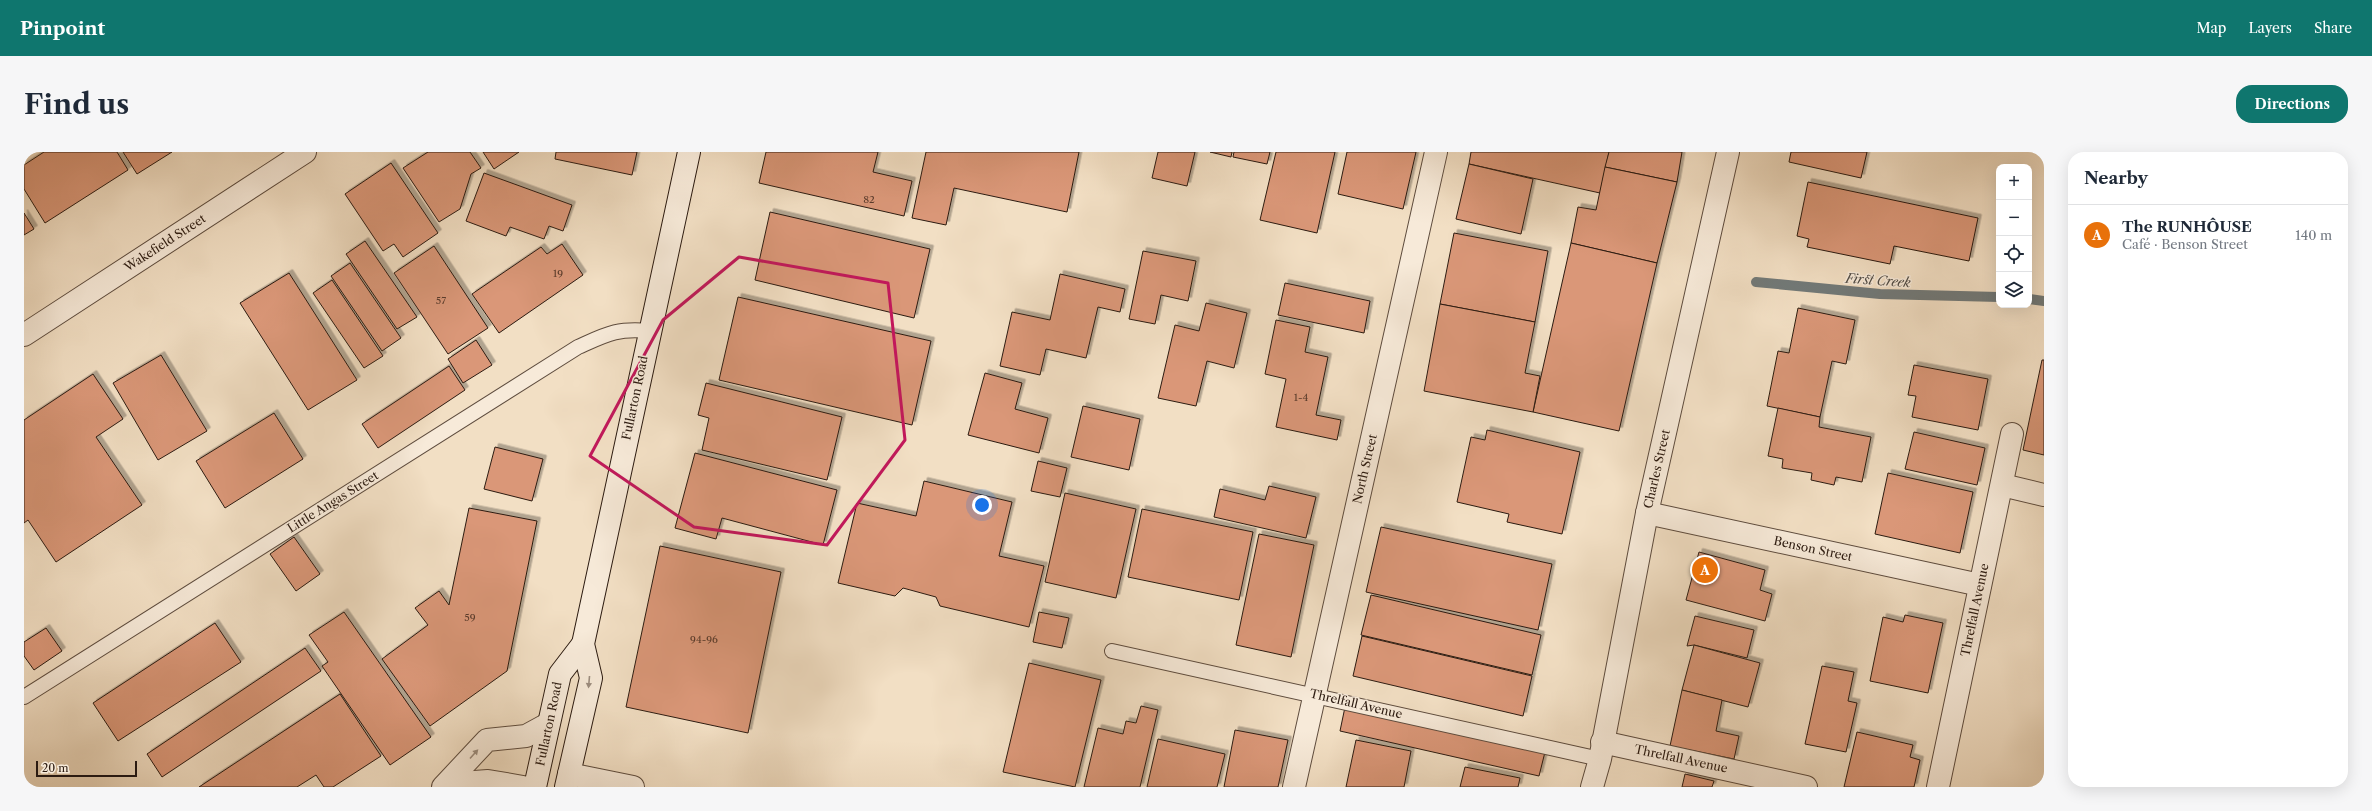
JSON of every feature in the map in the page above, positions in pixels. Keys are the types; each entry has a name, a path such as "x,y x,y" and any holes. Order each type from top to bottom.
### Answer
{"street":[{"name":"Wakefield Street","path":"24,335 306,152"},
{"name":"Fullarton Road","path":"567,780 591,678 583,644 649,331 690,152"},
{"name":"North Street","path":"1294,787 1436,152"},
{"name":"Charles Street","path":"1592,787 1601,750 1647,512 1728,152"},
{"name":"Threlfall Avenue","path":"1938,787 2012,434"},
{"path":"2002,485 2044,494"},
{"name":"Benson Street","path":"1647,512 1980,585"},
{"name":"Fullarton Road","path":"535,787 560,674 583,644"},
{"path":"445,785 487,740 526,736 548,724"},
{"name":"Threlfall Avenue","path":"1601,750 1806,787"},
{"path":"567,780 634,787"},
{"path":"445,785 488,781 522,787"}],"lane":[{"name":"Little Angas Street","path":"24,697 578,347 610,332 629,329 649,331"},
{"name":"Threlfall Avenue","path":"1112,651 1314,694 1601,750"}],"highlighted area":[{"path":"739,257 888,283 905,440 827,545 694,527 590,456 663,320"}],"building":[{"path":"44,152 117,152 128,170 45,223 24,189 24,165"},
{"path":"123,152 172,152 137,174"},
{"path":"428,152 470,152 481,168 471,174 460,209 439,222 403,168"},
{"path":"483,152 519,152 494,169"},
{"path":"556,152 637,152 632,175 555,159"},
{"path":"766,152 878,152 873,172 912,181 904,216 759,183"},
{"path":"926,152 1079,152 1067,212 954,188 946,225 912,218"},
{"path":"1158,152 1195,152 1187,186 1152,178"},
{"path":"1210,152 1232,152 1231,157"},
{"path":"1234,152 1270,152 1267,164 1233,157"},
{"path":"1276,152 1335,152 1317,233 1260,220"},
{"path":"1347,152 1416,152 1403,209 1338,194"},
{"path":"1471,152 1609,152 1600,193 1469,164"},
{"path":"1609,152 1682,152 1677,182 1605,167"},
{"path":"1791,152 1867,152 1861,178 1789,162"},
{"path":"391,163 438,233 403,257 394,244 383,251 345,194"},
{"path":"1469,164 1533,179 1521,234 1456,219"},
{"path":"1605,167 1677,182 1657,263 1571,243 1578,207 1596,210"},
{"path":"484,173 572,205 563,231 549,226 544,239 510,227 506,236 466,221"},
{"path":"1808,182 1978,218 1969,261 1894,246 1890,264 1807,247 1809,239 1797,236"},
{"path":"770,212 930,249 914,318 755,280"},
{"path":"24,213 34,229 24,235"},
{"path":"1454,233 1548,251 1535,322 1440,304"},
{"path":"365,241 417,317 397,329 346,254"},
{"path":"1571,243 1657,263 1619,431 1533,412"},
{"path":"562,244 583,275 499,333 472,294 541,247 547,254"},
{"path":"434,246 488,328 448,354 394,273"},
{"path":"1143,251 1196,261 1188,301 1161,295 1155,324 1129,319"},
{"path":"350,263 401,338 382,351 331,276"},
{"path":"289,273 357,380 308,410 240,303"},
{"path":"1060,274 1125,289 1120,312 1098,307 1086,358 1046,349 1040,375 1000,366 1012,312 1050,320"},
{"path":"332,280 383,356 364,368 313,293"},
{"path":"1285,283 1370,301 1364,333 1278,315"},
{"path":"738,297 931,341 912,425 719,380"},
{"path":"1206,303 1247,313 1234,368 1207,361 1196,406 1158,398 1175,325 1199,331"},
{"path":"1440,304 1535,322 1525,373 1540,376 1533,412 1424,391"},
{"path":"1798,308 1855,320 1846,364 1832,361 1820,417 1767,406 1778,351 1789,353"},
{"path":"1276,320 1310,327 1305,352 1328,357 1316,415 1341,420 1337,440 1276,427 1286,379 1265,374"},
{"path":"476,340 492,365 463,383 448,359"},
{"path":"161,355 207,431 158,460 113,383"},
{"path":"2042,360 2044,360 2044,455 2023,450"},
{"path":"1914,365 1988,379 1978,430 1912,417 1916,396 1908,395"},
{"path":"449,366 465,390 378,448 362,424"},
{"path":"985,373 1022,383 1015,409 1048,418 1039,453 968,435"},
{"path":"93,374 123,419 96,437 142,505 56,562 28,520 24,523 24,420"},
{"path":"706,383 842,417 827,480 702,450 709,418 698,415"},
{"path":"1083,406 1140,419 1129,470 1071,457"},
{"path":"1778,408 1820,417 1819,427 1871,437 1862,482 1836,477 1834,485 1811,480 1812,473 1782,468 1783,459 1768,456"},
{"path":"274,413 303,459 225,508 196,461"},
{"path":"1487,430 1580,452 1562,534 1507,522 1509,514 1457,502 1471,437 1485,440"},
{"path":"1914,432 1985,448 1977,485 1905,469"},
{"path":"495,447 543,459 532,501 484,489"},
{"path":"695,453 837,490 823,545 722,518 716,539 675,528"},
{"path":"1038,461 1067,468 1060,497 1031,491"},
{"path":"1888,473 1973,492 1960,553 1875,534"},
{"path":"924,481 1012,502 999,556 1044,566 1029,627 940,606 936,597 903,588 895,596 838,583 857,503 916,516"},
{"path":"1269,486 1316,497 1306,538 1214,517 1220,489 1265,500"},
{"path":"1065,493 1136,509 1116,598 1045,582"},
{"path":"469,508 537,521 507,671 430,726 382,659 428,625 415,608 439,591 449,605"},
{"path":"1142,509 1253,532 1239,600 1128,577"},
{"path":"1381,527 1552,564 1538,630 1366,592"},
{"path":"1259,534 1314,545 1291,657 1236,645"},
{"path":"294,537 320,574 296,591 270,554"},
{"path":"660,546 781,572 748,733 626,707"},
{"path":"1699,552 1765,570 1760,590 1772,594 1765,621 1686,600"},
{"path":"1371,595 1541,635 1532,675 1361,635"},
{"path":"344,612 431,737 390,765 322,666 328,662 309,635"},
{"path":"1039,612 1069,618 1062,648 1033,642"},
{"path":"1905,615 1943,623 1928,693 1870,681 1883,617 1903,622"},
{"path":"1695,616 1754,630 1747,658 1694,645 1687,646"},
{"path":"215,623 241,662 118,741 93,703"},
{"path":"46,628 62,651 34,670 24,656 24,642"},
{"path":"1362,636 1532,676 1523,716 1353,676"},
{"path":"1694,645 1760,663 1748,707 1682,690"},
{"path":"305,648 321,671 162,777 147,754"},
{"path":"1029,663 1101,680 1075,787 1003,772"},
{"path":"1822,666 1854,672 1848,701 1857,703 1846,752 1805,744"},
{"path":"1682,690 1722,700 1716,731 1739,736 1734,759 1670,746"},
{"path":"340,694 381,756 333,787 324,787 316,775 297,787 199,787"},
{"path":"1141,706 1158,710 1140,787 1084,787 1098,728 1123,734 1126,721 1136,723"},
{"path":"1345,707 1545,752 1539,776 1340,731"},
{"path":"1235,730 1288,740 1278,787 1224,787"},
{"path":"1857,732 1913,745 1910,757 1920,760 1914,787 1844,787"},
{"path":"1158,739 1225,754 1217,787 1147,787"},
{"path":"1356,740 1411,751 1404,787 1346,787"},
{"path":"1465,767 1520,778 1518,787 1460,787"},
{"path":"1685,774 1714,781 1712,787 1682,787"}],"waterway":[{"name":"First Creek","path":"1756,282 1880,294 1996,297"},
{"name":"First Creek","path":"2032,299 2044,301"}],"place":[{"name":"The RUNHÔUSE","path":"1705,570"}]}
